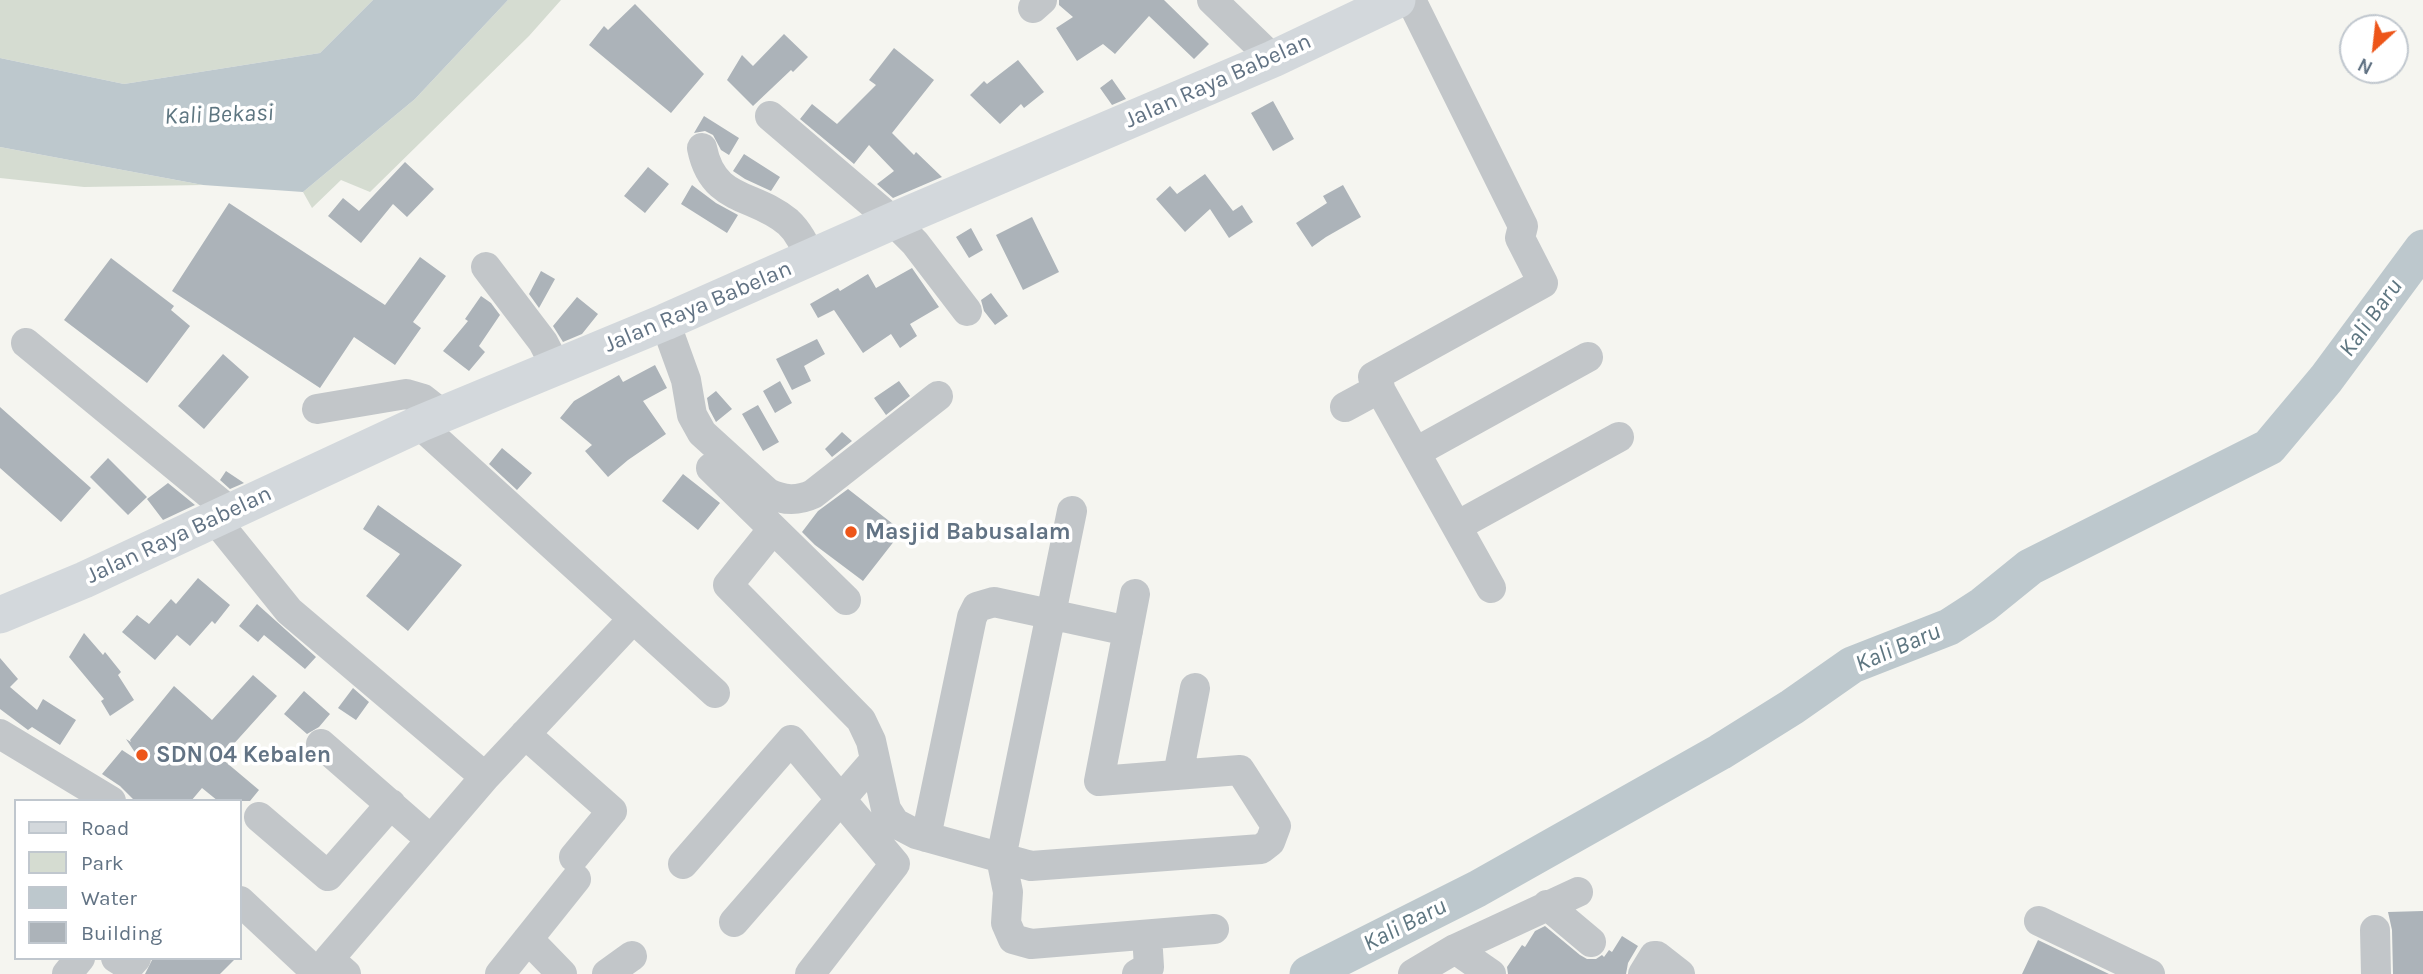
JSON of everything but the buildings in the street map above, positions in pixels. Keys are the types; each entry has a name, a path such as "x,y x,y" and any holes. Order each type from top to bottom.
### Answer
{"main road":[{"name":"Jalan Raya Babelan","path":"0,615 84,580 431,419 665,323 893,221 1273,59 1397,0"}],"street":[{"path":"1212,0 1273,59"},
{"path":"1411,0 1523,226 1520,238 1544,283 1373,377 1491,588"},
{"path":"770,116 893,221 915,243 967,311"},
{"path":"702,148 705,164 716,181 741,198 785,220 797,232 811,259"},
{"path":"486,267 543,342 556,367"},
{"path":"665,323 685,380 692,415 702,433 768,493 789,500 813,494 938,396"},
{"path":"26,343 222,515 289,611 485,777"},
{"path":"1416,452 1588,357"},
{"path":"1345,407 1380,388"},
{"path":"317,409 406,394 422,399 431,419 633,619 715,693"},
{"path":"702,433 701,459 846,600"},
{"path":"1457,526 1619,437"},
{"path":"1072,511 1001,858 1008,892 1006,923 1013,939 1031,944 1214,929"},
{"path":"773,529 729,585 861,720 871,741 886,809 895,822 926,837 1031,866 1261,849 1270,842 1276,826 1240,770 1099,781 1135,594"},
{"path":"926,837 972,617 977,607 994,602 1128,631"},
{"path":"331,972 329,959 485,777 633,619"},
{"path":"1178,775 1195,688"},
{"path":"0,734 108,799"},
{"path":"500,974 528,939 612,811 525,734"},
{"path":"683,864 791,740 895,864 810,974"},
{"path":"321,744 431,840"},
{"path":"734,922 875,760"},
{"path":"259,817 328,876 391,804"},
{"path":"1413,974 1455,949 1578,892"},
{"path":"242,903 331,972"},
{"path":"1547,905 1591,942"},
{"path":"2039,921 2150,974"},
{"path":"2375,930 2376,974"},
{"path":"1136,974 1149,967 1147,935"},
{"path":"528,939 562,974"},
{"path":"1455,949 1491,974"},
{"path":"607,974 632,956"},
{"path":"1648,965 1661,957 1680,974"},
{"path":"67,974 78,960"},
{"path":"119,960 129,967 134,960"}],"green space":[{"path":"0,0 373,0 320,53 124,84 0,58"},
{"path":"508,0 561,0 529,36 370,192 341,180 312,208 303,192 415,99"},
{"path":"0,147 203,185 84,187 0,178"}],"water":[{"name":"Kali Bekasi","path":"373,0 508,0 415,99 303,192 203,185 0,147 0,58 124,84 320,53"}],"waterway":[{"name":"Kali Baru","path":"1308,974 1477,889 1720,752 1852,665 1949,627 1983,605 2030,567 2269,447 2326,379 2423,248"}],"place":[{"name":"Masjid Babusalam","path":"851,532"},
{"name":"SDN 04 Kebalen","path":"142,755"}]}
